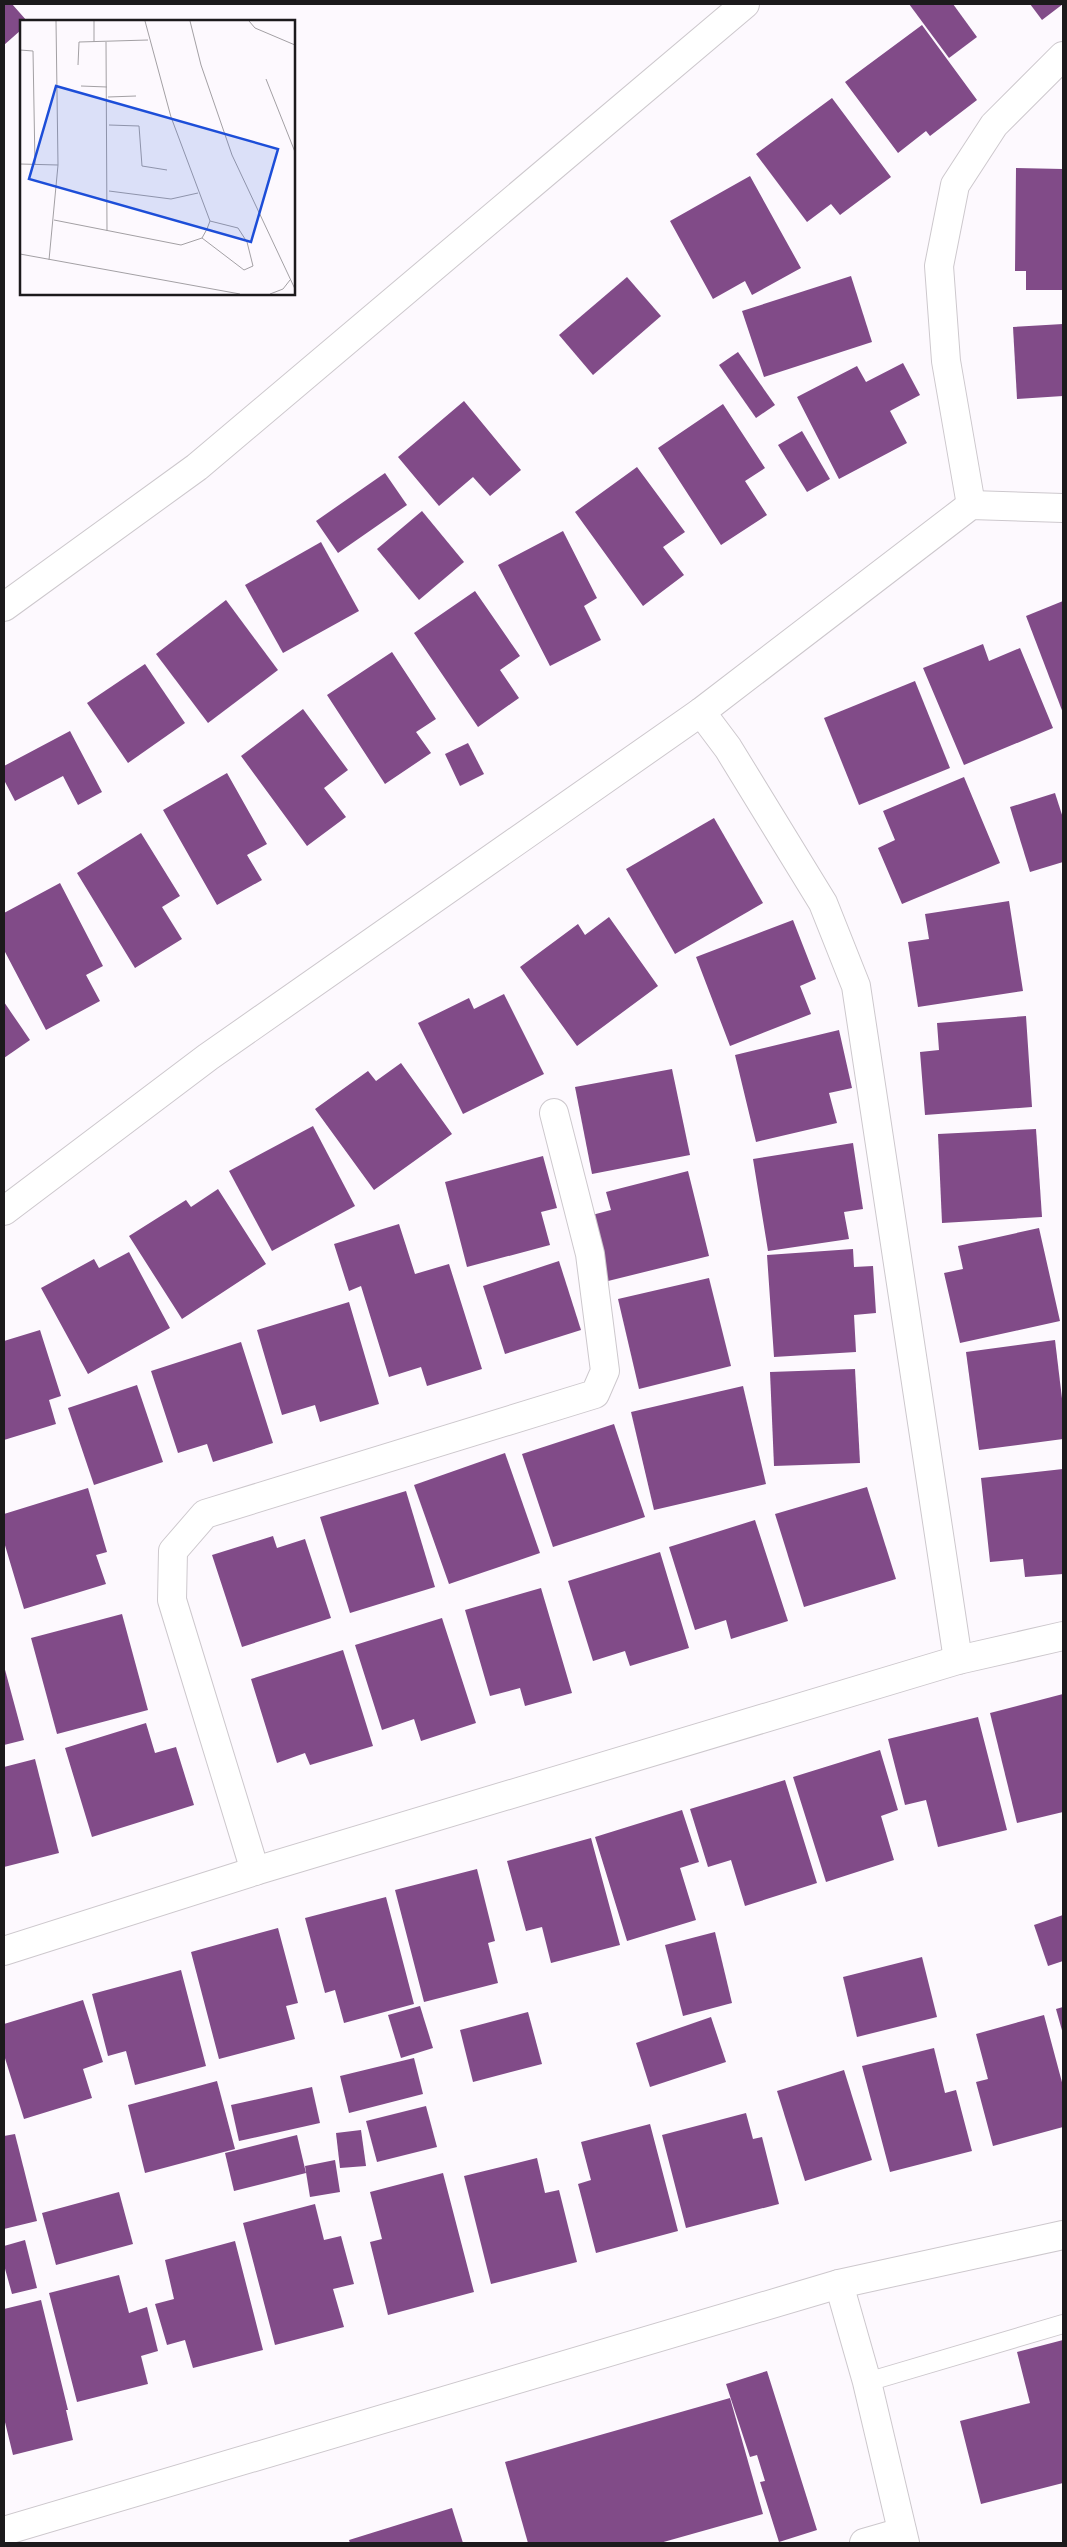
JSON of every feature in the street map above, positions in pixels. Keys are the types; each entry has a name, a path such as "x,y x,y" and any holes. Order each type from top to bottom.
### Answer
{"street":[{"path":"4,607 197,467 745,4"},
{"path":"971,505 946,361 939,266 953,194 955,185 994,125 1063,56"},
{"path":"4,1211 208,1057 701,712 971,505 1063,508"},
{"path":"701,712 728,748 823,903 856,986 958,1660"},
{"path":"255,1870 172,1600 174,1551 206,1514 595,1394 605,1371 590,1254 554,1113"},
{"path":"4,1951 255,1870 958,1660 1063,1636"},
{"path":"4,2531 839,2284 1063,2235"},
{"path":"839,2284 867,2382 904,2537 864,2543"}],"lane":[{"path":"867,2382 1063,2324"}],"building":[{"path":"4,4 12,4 26,20 20,20 20,31 4,45"},
{"path":"909,4 953,4 977,37 949,58"},
{"path":"1030,4 1063,4 1042,20"},
{"path":"922,25 977,100 930,136 926,131 898,153 845,82"},
{"path":"832,98 891,177 840,215 831,204 807,222 756,154"},
{"path":"1016,168 1063,169 1063,290 1026,290 1026,271 1015,271"},
{"path":"750,176 801,268 752,295 745,281 713,299 670,221"},
{"path":"851,276 872,342 764,377 742,311"},
{"path":"627,277 661,316 593,375 559,335"},
{"path":"1063,324 1063,396 1017,399 1013,327"},
{"path":"738,352 775,405 756,418 719,365"},
{"path":"903,363 920,395 890,411 907,443 839,479 797,397 857,366 866,382"},
{"path":"464,401 521,470 490,496 473,477 439,506 398,457"},
{"path":"723,404 765,468 745,481 767,515 721,545 658,448"},
{"path":"802,431 830,479 807,492 778,445"},
{"path":"637,467 685,532 663,547 684,575 643,606 575,512"},
{"path":"385,473 407,505 338,553 316,521"},
{"path":"422,511 464,562 419,600 377,549"},
{"path":"563,531 597,598 584,606 601,640 550,666 498,565"},
{"path":"321,542 359,611 283,653 245,585"},
{"path":"475,591 520,656 500,670 519,698 478,727 414,633"},
{"path":"226,600 278,670 208,723 156,654"},
{"path":"1063,601 1063,713 1026,616"},
{"path":"983,644 989,661 1020,648 1053,728 964,765 923,668"},
{"path":"392,652 436,719 416,732 431,753 385,784 327,695"},
{"path":"145,664 185,723 128,763 87,703"},
{"path":"915,681 950,768 859,805 824,718"},
{"path":"303,709 348,770 324,788 346,817 307,846 241,756"},
{"path":"70,731 102,792 78,805 63,776 15,801 4,780 4,766"},
{"path":"468,743 484,774 460,786 445,754"},
{"path":"227,773 267,844 247,855 262,880 217,905 163,810"},
{"path":"964,777 1000,863 902,904 878,848 895,840 883,811"},
{"path":"1055,793 1063,818 1063,862 1030,872 1010,807"},
{"path":"714,818 763,903 675,954 626,869"},
{"path":"141,833 180,896 162,907 182,939 135,968 77,873"},
{"path":"60,883 103,966 86,975 100,1001 46,1030 4,950 4,913"},
{"path":"1009,901 1023,991 918,1007 908,942 929,939 925,914"},
{"path":"609,917 658,986 577,1046 520,967 578,924 585,935"},
{"path":"793,920 816,979 800,986 811,1014 730,1046 696,957"},
{"path":"504,994 544,1074 463,1114 418,1023 469,998 474,1009"},
{"path":"4,1002 30,1040 4,1058"},
{"path":"1026,1016 1032,1107 925,1115 920,1052 939,1050 937,1023"},
{"path":"839,1030 852,1088 829,1093 837,1123 756,1142 735,1055"},
{"path":"401,1063 452,1134 374,1190 315,1109 368,1071 376,1081"},
{"path":"672,1069 690,1155 592,1174 575,1087"},
{"path":"313,1126 355,1206 272,1251 229,1171"},
{"path":"1036,1129 1042,1217 942,1223 938,1134"},
{"path":"853,1143 863,1209 844,1212 849,1239 768,1251 753,1159"},
{"path":"543,1156 557,1208 541,1212 550,1245 467,1267 445,1182"},
{"path":"688,1171 709,1256 608,1281 592,1215 611,1210 606,1192"},
{"path":"218,1189 266,1264 182,1319 129,1236 186,1200 191,1207"},
{"path":"399,1224 415,1274 449,1264 482,1369 427,1386 421,1367 389,1377 361,1286 349,1291 334,1244"},
{"path":"1039,1228 1060,1321 960,1343 944,1273 963,1269 958,1246"},
{"path":"853,1249 854,1267 873,1266 876,1313 854,1315 856,1352 774,1357 767,1255"},
{"path":"129,1252 170,1328 88,1374 41,1288 94,1259 99,1268"},
{"path":"559,1261 581,1330 505,1354 483,1286"},
{"path":"709,1278 731,1366 639,1389 618,1299"},
{"path":"349,1302 379,1404 320,1422 315,1405 282,1415 257,1330"},
{"path":"40,1330 61,1396 49,1400 56,1424 4,1440 4,1341"},
{"path":"1055,1340 1063,1407 1063,1439 979,1450 966,1352"},
{"path":"241,1342 273,1443 213,1462 207,1444 178,1453 151,1371"},
{"path":"855,1369 860,1463 774,1466 770,1372"},
{"path":"137,1385 163,1462 94,1485 68,1408"},
{"path":"743,1386 766,1484 654,1510 631,1412"},
{"path":"614,1424 645,1517 553,1547 522,1454"},
{"path":"505,1453 540,1553 449,1584 414,1485"},
{"path":"1063,1469 1063,1574 1025,1577 1023,1559 990,1562 981,1478"},
{"path":"867,1487 896,1579 804,1607 775,1514"},
{"path":"88,1488 107,1552 96,1555 106,1584 24,1609 4,1542 4,1514"},
{"path":"406,1491 435,1587 350,1613 320,1517"},
{"path":"755,1520 788,1621 731,1639 726,1620 695,1630 669,1547"},
{"path":"273,1536 277,1548 305,1539 331,1618 242,1647 212,1555"},
{"path":"660,1552 689,1648 630,1666 625,1651 593,1661 568,1581"},
{"path":"541,1588 572,1693 525,1706 520,1688 490,1696 465,1610"},
{"path":"122,1614 148,1710 57,1734 31,1638"},
{"path":"442,1618 476,1723 421,1741 414,1719 382,1730 355,1645"},
{"path":"343,1650 373,1746 310,1765 305,1753 277,1763 251,1679"},
{"path":"4,1666 24,1740 4,1745"},
{"path":"1063,1694 1063,1812 1017,1823 990,1713"},
{"path":"978,1717 1007,1830 938,1847 926,1800 905,1805 888,1739"},
{"path":"146,1723 155,1753 176,1747 194,1805 92,1837 65,1748"},
{"path":"880,1750 898,1810 881,1816 894,1860 826,1882 793,1777"},
{"path":"35,1759 59,1853 4,1867 4,1767"},
{"path":"785,1780 817,1883 745,1906 731,1860 708,1867 690,1809"},
{"path":"682,1810 699,1862 680,1868 696,1920 627,1941 595,1837"},
{"path":"591,1838 620,1945 551,1963 542,1927 526,1931 507,1861"},
{"path":"477,1869 495,1941 488,1943 498,1983 424,2002 395,1890"},
{"path":"386,1897 414,2004 344,2023 335,1990 325,1993 305,1918"},
{"path":"1063,1915 1063,1961 1048,1966 1034,1925"},
{"path":"278,1928 298,2003 286,2006 295,2039 219,2059 191,1952"},
{"path":"715,1932 732,2003 683,2016 665,1945"},
{"path":"922,1957 937,2017 857,2037 843,1977"},
{"path":"181,1970 206,2066 135,2085 126,2051 108,2056 92,1994"},
{"path":"83,2000 103,2062 83,2069 92,2098 24,2119 4,2055 4,2024"},
{"path":"420,2006 433,2048 401,2058 388,2015"},
{"path":"1063,2007 1063,2034 1056,2009"},
{"path":"528,2012 542,2064 473,2082 460,2030"},
{"path":"1044,2015 1063,2086 1063,2127 993,2146 976,2082 988,2079 976,2034"},
{"path":"711,2017 726,2062 650,2087 636,2043"},
{"path":"934,2048 945,2093 956,2090 972,2151 890,2172 862,2066"},
{"path":"414,2058 423,2094 349,2113 340,2076"},
{"path":"844,2070 872,2160 805,2181 777,2091"},
{"path":"217,2081 235,2149 145,2173 128,2105"},
{"path":"312,2087 320,2123 239,2141 231,2105"},
{"path":"426,2106 437,2147 377,2162 366,2121"},
{"path":"746,2113 753,2139 762,2137 779,2204 686,2228 662,2135"},
{"path":"650,2124 678,2231 596,2253 578,2184 591,2180 581,2142"},
{"path":"361,2130 366,2166 340,2168 336,2133"},
{"path":"15,2134 37,2221 4,2229 4,2136"},
{"path":"297,2135 306,2173 234,2191 225,2153"},
{"path":"537,2158 545,2193 559,2190 577,2262 491,2284 464,2176"},
{"path":"335,2160 340,2192 310,2197 305,2166"},
{"path":"443,2173 474,2292 388,2315 370,2242 382,2239 370,2192"},
{"path":"119,2192 133,2244 56,2265 42,2213"},
{"path":"315,2204 324,2240 341,2236 354,2284 333,2289 344,2327 275,2345 243,2223"},
{"path":"25,2240 37,2288 12,2294 4,2265 4,2246"},
{"path":"235,2241 263,2350 193,2368 185,2340 167,2345 155,2304 174,2299 165,2260"},
{"path":"119,2275 129,2313 147,2307 158,2351 141,2356 148,2384 77,2402 49,2293"},
{"path":"41,2300 68,2410 66,2410 73,2440 13,2455 4,2418 4,2309"},
{"path":"1063,2340 1063,2483 981,2504 960,2421 1030,2403 1017,2352"},
{"path":"767,2371 817,2530 779,2542 760,2482 765,2481 757,2455 750,2457 726,2384"},
{"path":"730,2398 763,2514 660,2543 528,2543 505,2462"},
{"path":"452,2508 463,2543 350,2543 349,2540"}]}
